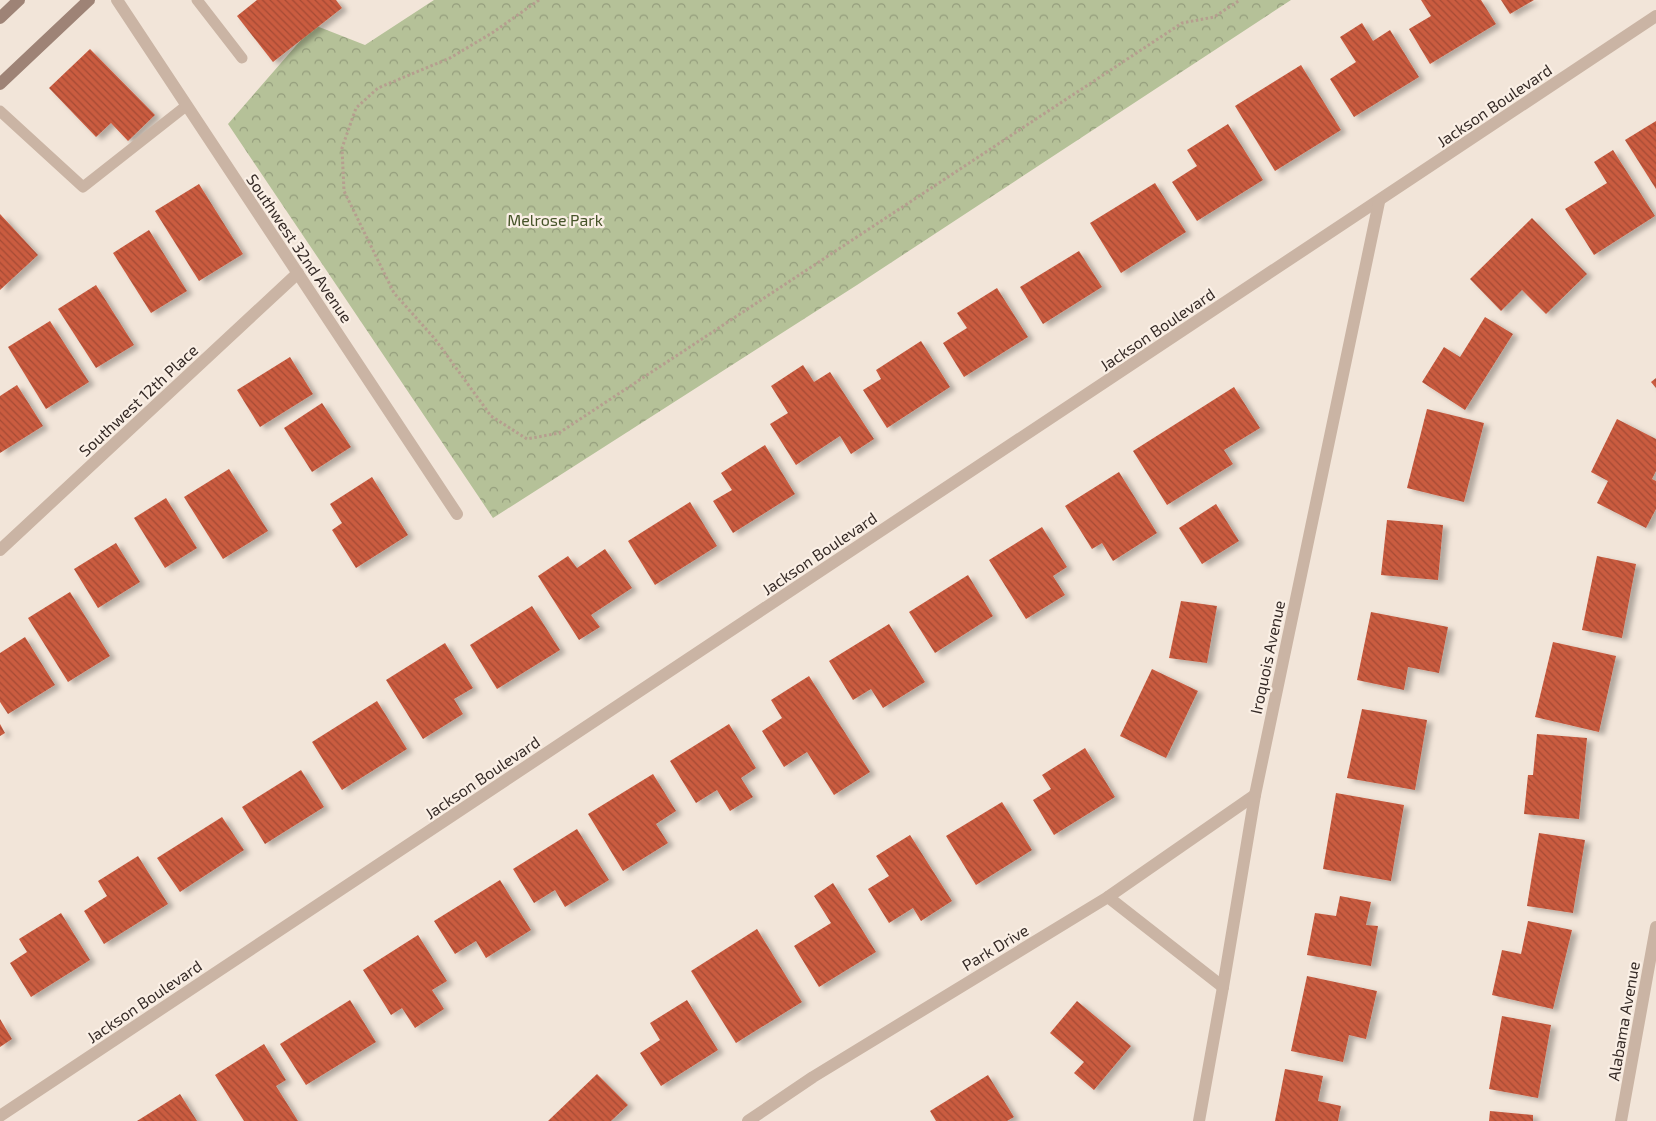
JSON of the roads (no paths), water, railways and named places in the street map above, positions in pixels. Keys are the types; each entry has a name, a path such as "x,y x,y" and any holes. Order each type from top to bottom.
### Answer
{"main road":[{"path":"0,18 19,0"},
{"path":"0,84 89,0"}],"street":[{"name":"Southwest 32nd Avenue","path":"117,0 457,514"},
{"name":"Jackson Boulevard","path":"0,1116 1379,202 1656,16"},
{"name":"Iroquois Avenue","path":"1198,1121 1223,987 1255,795 1379,202"},
{"name":"Southwest 12th Place","path":"0,550 298,273"},
{"name":"Park Drive","path":"748,1121 821,1072 1108,897 1255,795"},
{"path":"1108,897 1223,987"},
{"name":"Alabama Avenue","path":"1621,1121 1656,927"}],"lane":[{"path":"197,0 242,58"},
{"path":"0,111 83,187 186,106"}],"park label":[{"name":"Melrose Park","path":"555,219"}]}
